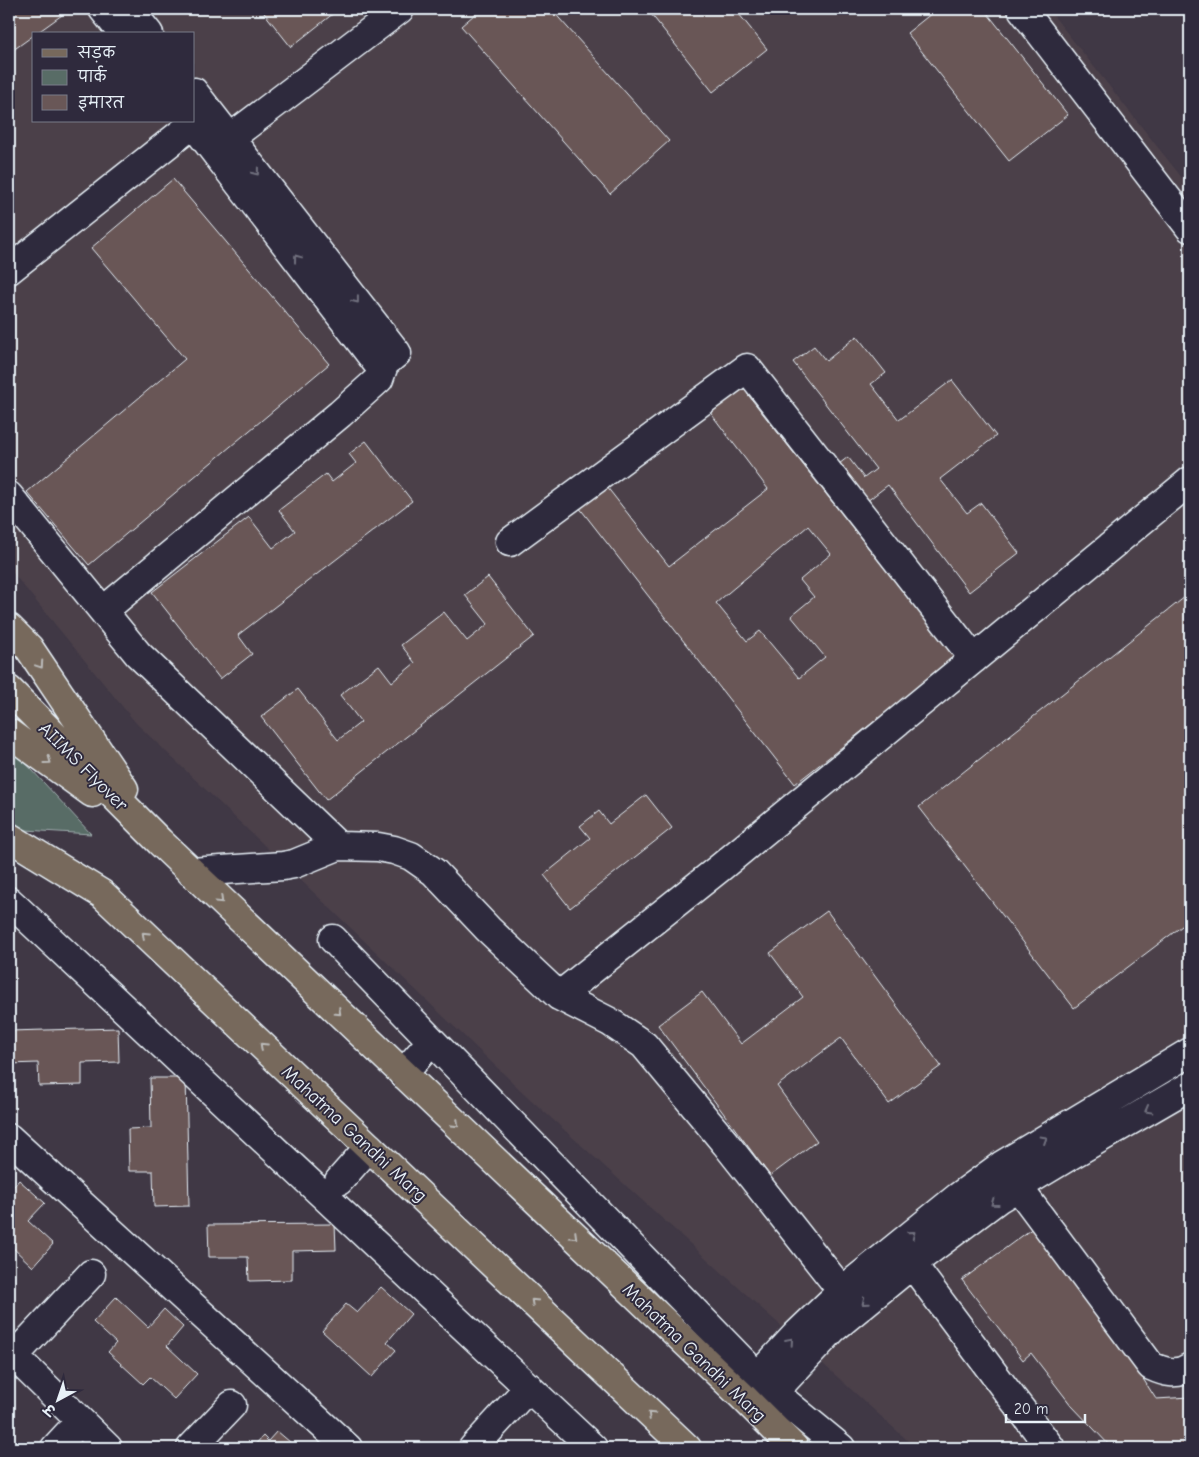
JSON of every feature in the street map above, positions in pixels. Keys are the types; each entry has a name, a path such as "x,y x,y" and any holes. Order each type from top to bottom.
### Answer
{"main road":[{"path":"9,628 29,648 160,842"},
{"name":"AIIMS Flyover","path":"9,690 160,842"},
{"path":"9,732 160,842"},
{"name":"Mahatma Gandhi Marg","path":"9,836 102,894 686,1448"},
{"name":"Mahatma Gandhi Marg","path":"160,842 403,1074 757,1394 794,1448"}],"street":[{"path":"104,9 121,32"},
{"path":"129,9 146,32"},
{"path":"230,138 400,9"},
{"path":"1022,9 1190,228"},
{"path":"9,270 192,123 380,366 397,353 195,93"},
{"path":"103,611 340,414 379,379 385,362"},
{"path":"510,542 747,368 974,659"},
{"path":"559,996 721,867 1190,481"},
{"path":"9,496 138,654 338,846"},
{"path":"191,872 278,867 294,864 338,846 378,847 411,856 434,872 488,929 559,996 610,1022 644,1045 726,1144 842,1291"},
{"path":"9,901 593,1448"},
{"path":"333,939 757,1394 841,1448"},
{"path":"403,1074 422,1052"},
{"path":"757,1394 796,1334 842,1291 958,1197 1002,1165 1190,1052"},
{"path":"757,1394 912,1264 998,1199 1190,1086"},
{"path":"9,1138 348,1448"},
{"path":"339,1181 369,1147"},
{"path":"1018,1187 1151,1366 1166,1373 1185,1371 1190,1367"},
{"path":"912,1264 1051,1448"},
{"path":"91,1274 12,1354 108,1448"},
{"path":"473,1448 529,1387"},
{"path":"191,1448 232,1405"},
{"path":"55,1448 80,1422"}],"shaded area":[{"path":"9,9 1048,9 1190,188 1190,1448 916,1448 528,1097 136,723 9,568"}],"green space":[{"path":"9,745 91,834 9,829"}],"building":[{"path":"9,9 57,9 62,15 38,32 32,32 32,37 9,53"},
{"path":"261,9 316,9 319,12 324,9 339,9 291,47"},
{"path":"481,9 551,9 669,141 610,194 461,26"},
{"path":"647,9 735,9 767,49 713,92"},
{"path":"937,9 984,9 1068,115 1009,161 907,33"},
{"path":"173,179 329,364 89,565 27,492 185,359 91,248"},
{"path":"857,336 886,373 871,384 899,420 952,380 996,436 940,479 967,513 981,503 1019,553 969,592 888,485 858,508 830,471 848,457 864,478 876,469 793,362 814,346 826,361"},
{"path":"738,382 955,658 795,784 575,502 603,482 669,566 768,489 706,407","holes":["808,526 831,554 800,580 814,597 791,616 825,657 799,678 760,631 747,641 716,603"]},
{"path":"366,441 412,501 238,635 252,654 220,679 152,592 249,517 273,548 295,531 279,510 326,474 332,482 356,463 349,454"},
{"path":"488,577 534,636 326,800 261,717 298,689 338,740 361,722 340,695 379,665 392,682 415,663 401,645 444,612 467,641 488,624 465,595"},
{"path":"1190,593 1190,920 1074,1008 919,807"},
{"path":"646,795 672,828 570,908 544,875 590,838 580,826 599,811 609,824"},
{"path":"827,911 941,1066 889,1104 841,1038 777,1086 817,1141 770,1176 658,1025 702,992 741,1044 803,997 770,953"},
{"path":"118,1028 119,1062 82,1063 82,1085 39,1086 38,1063 9,1064 9,1031"},
{"path":"150,1078 186,1078 189,1206 154,1207 153,1171 129,1171 128,1129 151,1128"},
{"path":"19,1180 45,1203 28,1221 53,1244 33,1267 11,1246 9,1249 9,1192"},
{"path":"335,1224 336,1250 292,1251 292,1280 249,1281 248,1257 209,1257 208,1225"},
{"path":"1037,1225 1068,1262 1156,1399 1190,1397 1190,1448 1112,1448 1071,1405 1031,1353 1023,1360 962,1280"},
{"path":"381,1287 411,1314 387,1342 396,1350 372,1377 322,1331 346,1304 357,1313"},
{"path":"116,1297 148,1327 164,1309 183,1327 167,1346 197,1374 174,1399 150,1377 143,1384 108,1352 116,1343 93,1322"},
{"path":"277,1431 297,1448 252,1448 263,1436 268,1441"}]}
